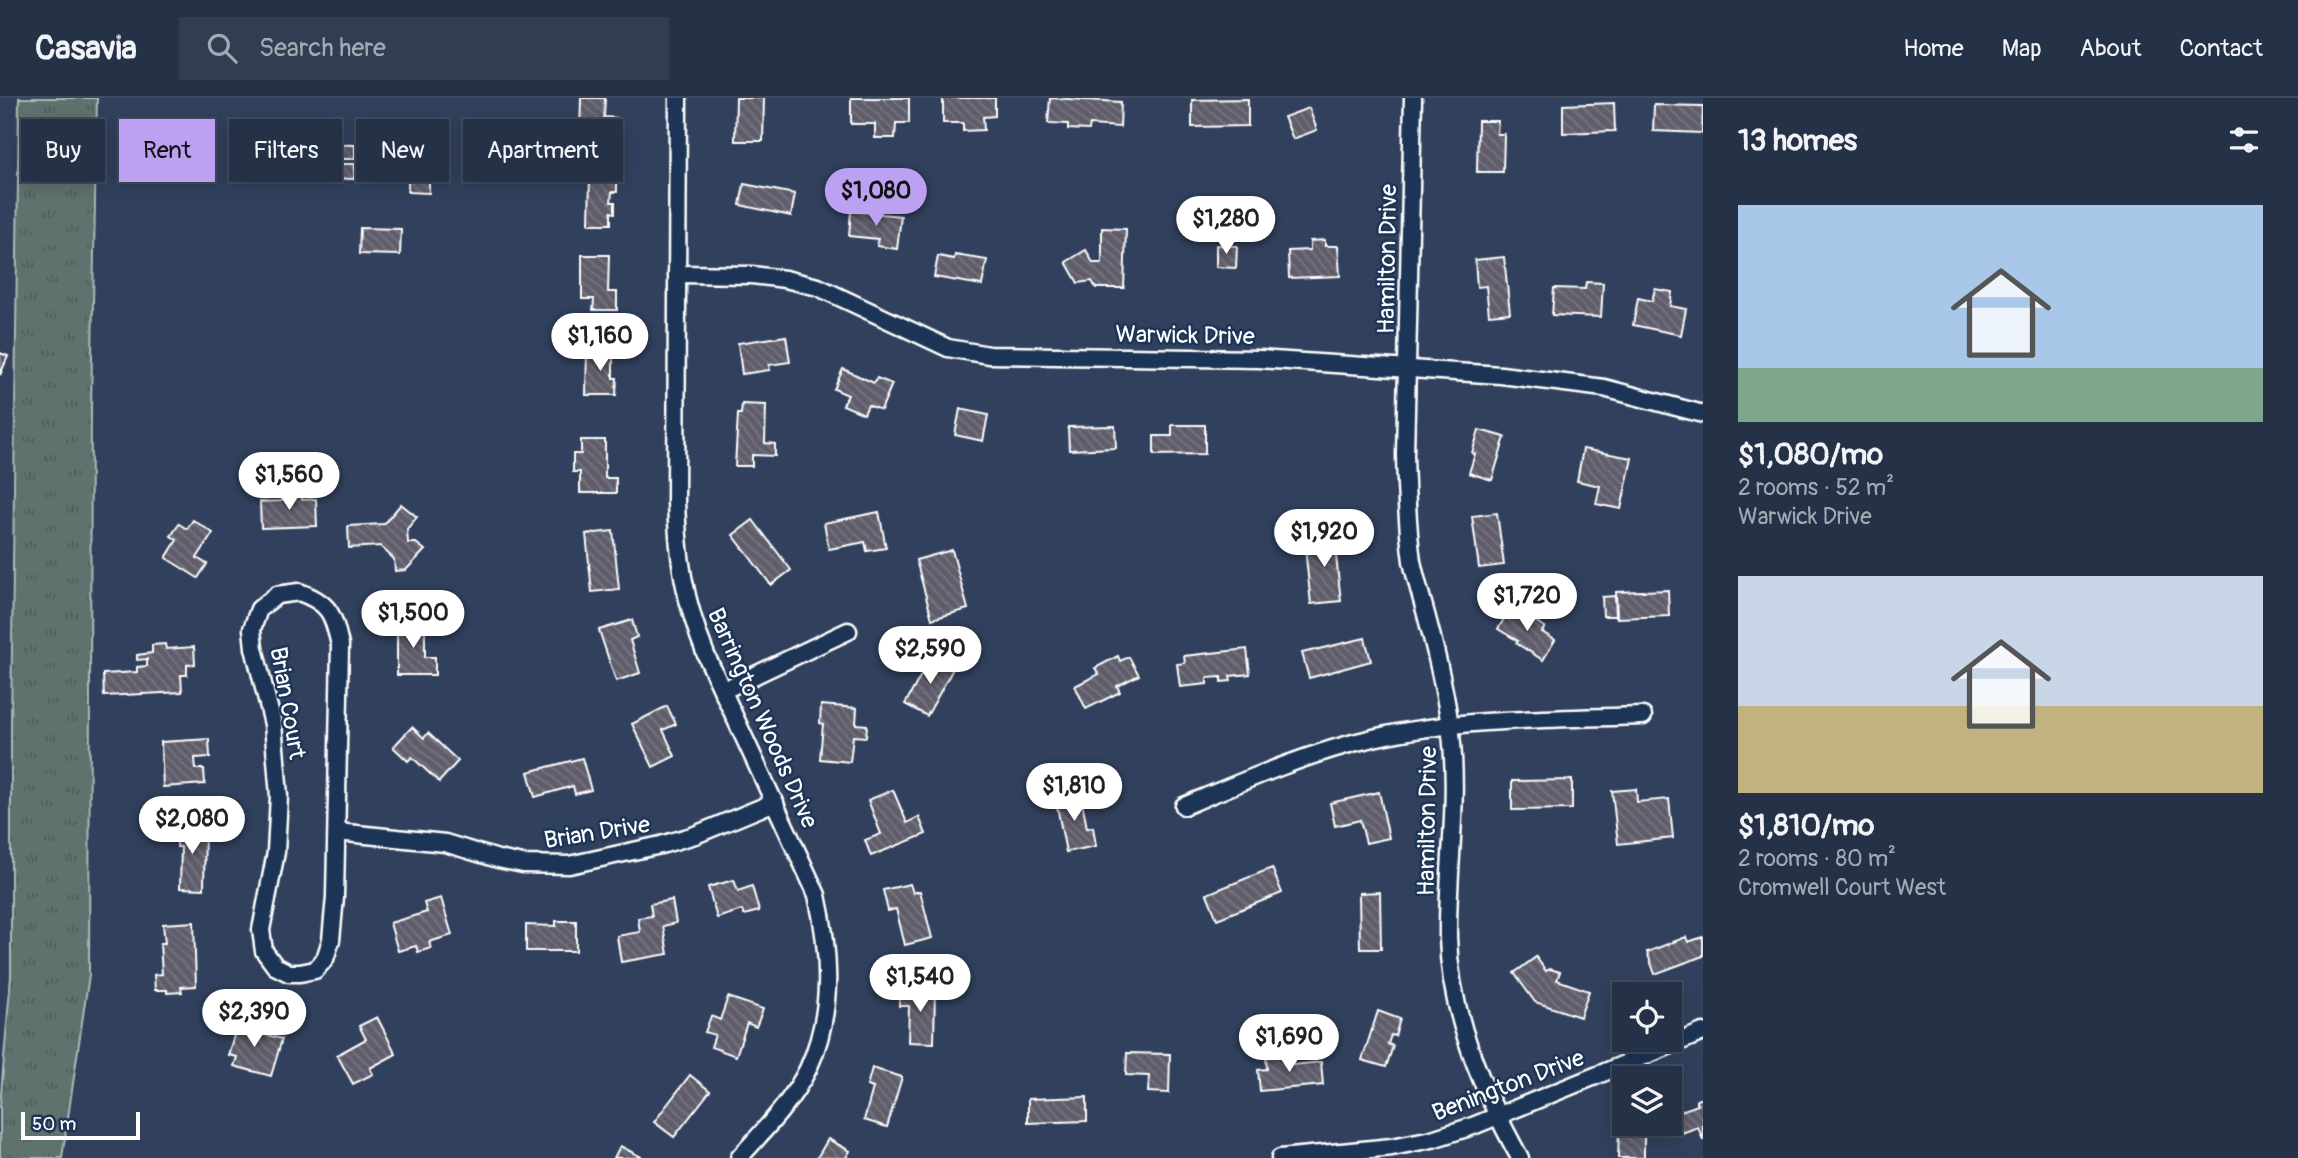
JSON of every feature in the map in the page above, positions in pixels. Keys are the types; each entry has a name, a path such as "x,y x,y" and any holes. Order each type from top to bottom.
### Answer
{"street":[{"name":"Barrington Woods Drive","path":"678,98 678,548 691,618 817,895 826,935 828,986 825,1014 808,1068 776,1117 739,1158"},
{"name":"Hamilton Drive","path":"1413,98 1406,369 1406,496 1413,563 1437,658 1450,726 1454,799 1449,901 1451,974 1461,1022 1499,1116 1520,1158"},
{"name":"Warwick Drive","path":"677,274 752,275 818,287 948,348 989,355 1259,359 1501,375 1604,388 1703,414"},
{"name":"Brian Court","path":"299,592 319,599 333,616 340,645 337,832 331,940 324,959 315,970 300,974 289,973 275,966 264,951 261,930 276,852 279,796 273,724 254,648 252,629 259,609 277,595 299,592"},
{"path":"724,690 848,631"},
{"path":"1184,806 1324,751 1375,738 1487,722 1643,716"},
{"name":"Brian Drive","path":"337,832 445,843 523,864 569,865 695,835 775,802"},
{"name":"Benington Drive","path":"1280,1158 1392,1147 1432,1139 1499,1116 1703,1032"}],"green space":[{"path":"19,98 97,98 97,119 21,119 21,182 95,182 91,408 89,975 62,1158 0,1158 0,1105 11,976 11,725"}],"building":[{"path":"581,98 605,98 604,117 617,118 617,119 580,119"},
{"path":"736,98 764,98 763,141 735,141"},
{"path":"851,98 909,98 909,123 896,123 895,138 875,138 875,124 851,124"},
{"path":"943,98 995,98 995,116 983,117 984,130 963,131 963,123 943,123"},
{"path":"1050,98 1121,102 1120,127 1090,125 1089,130 1068,129 1068,124 1048,123"},
{"path":"1248,99 1248,126 1192,127 1192,100"},
{"path":"1614,103 1615,131 1563,133 1563,105"},
{"path":"1654,105 1703,106 1702,133 1653,131"},
{"path":"1309,108 1317,130 1293,139 1284,117"},
{"path":"1478,121 1498,121 1497,134 1504,134 1503,172 1477,172"},
{"path":"342,145 355,145 355,159 342,159"},
{"path":"342,164 355,164 354,179 342,179"},
{"path":"408,182 429,182 429,193 408,192"},
{"path":"590,182 617,182 617,192 612,192 611,202 615,202 615,213 611,212 611,224 589,224"},
{"path":"744,184 795,194 791,216 740,205"},
{"path":"851,211 901,216 897,249 877,246 878,239 849,236"},
{"path":"360,228 401,229 400,255 359,254"},
{"path":"1102,228 1126,229 1124,288 1096,288 1092,281 1078,283 1066,262 1086,250 1093,263 1102,263"},
{"path":"1325,240 1325,246 1338,246 1340,276 1289,278 1288,251 1310,250 1310,241"},
{"path":"1216,245 1237,246 1236,268 1216,267"},
{"path":"582,255 609,255 608,292 617,292 617,310 593,310 594,299 582,299"},
{"path":"955,255 987,260 982,285 934,277 938,256 954,259"},
{"path":"1504,257 1510,313 1489,315 1486,286 1477,287 1475,260"},
{"path":"1586,282 1603,283 1601,317 1552,315 1554,288 1585,289"},
{"path":"1655,289 1672,292 1670,306 1686,309 1681,335 1633,325 1638,298 1652,301"},
{"path":"786,336 790,362 769,365 770,370 742,374 738,343"},
{"path":"587,348 613,349 613,378 617,378 616,395 586,395"},
{"path":"0,353 8,356 0,375"},
{"path":"843,369 874,383 877,378 892,384 881,410 868,405 864,414 843,405 848,395 834,389"},
{"path":"742,404 766,405 765,443 775,444 775,456 752,455 752,466 735,466 738,414 741,414"},
{"path":"960,409 988,415 983,441 955,435"},
{"path":"1172,425 1205,425 1205,454 1154,455 1154,436 1172,436"},
{"path":"1115,426 1116,448 1069,450 1068,427"},
{"path":"1479,430 1505,437 1492,480 1469,473"},
{"path":"581,440 605,440 605,478 616,478 616,493 580,493 580,472 573,472 573,454 581,454"},
{"path":"1583,449 1632,458 1621,509 1596,504 1600,486 1577,481"},
{"path":"302,491 302,500 316,499 317,526 261,528 260,502 282,501 282,492"},
{"path":"401,504 417,517 407,529 408,543 416,543 425,550 406,570 395,571 394,559 380,546 349,548 348,526 384,524"},
{"path":"879,512 886,548 867,551 865,542 829,549 824,523"},
{"path":"1497,513 1504,565 1479,568 1472,516"},
{"path":"193,520 213,533 197,558 207,564 198,578 166,558 177,540 171,536 179,524 187,529"},
{"path":"753,520 791,570 771,585 733,535"},
{"path":"613,531 619,589 592,592 586,534"},
{"path":"1340,534 1343,555 1336,556 1341,601 1311,604 1305,548 1317,547 1316,536"},
{"path":"952,550 968,609 932,619 916,560"},
{"path":"1668,590 1669,616 1617,618 1616,592"},
{"path":"1615,596 1616,616 1603,616 1602,597"},
{"path":"1511,607 1545,627 1542,632 1555,640 1543,660 1498,629"},
{"path":"632,620 637,637 630,640 640,673 616,681 599,630"},
{"path":"397,622 425,622 425,657 435,657 435,675 397,675"},
{"path":"1365,638 1371,661 1309,678 1302,653"},
{"path":"165,644 166,649 194,647 195,664 187,665 187,675 181,675 182,692 104,696 103,674 137,672 137,667 147,666 147,659 137,660 137,655 152,653 152,645"},
{"path":"1247,649 1250,674 1230,676 1231,681 1221,682 1221,677 1207,678 1207,684 1180,687 1177,664 1185,663 1184,656"},
{"path":"932,655 954,667 927,716 905,704"},
{"path":"1118,656 1120,661 1129,657 1139,675 1117,686 1120,692 1086,709 1075,686 1099,674 1095,668"},
{"path":"821,705 857,708 856,724 867,725 866,737 853,736 850,762 820,759 823,724 820,723"},
{"path":"667,706 676,724 663,730 675,756 653,767 632,724"},
{"path":"412,727 424,738 428,733 458,761 439,782 412,757 408,761 393,747"},
{"path":"209,739 210,757 195,758 196,769 204,769 205,784 163,787 161,742"},
{"path":"582,758 591,790 575,794 573,786 535,797 528,772"},
{"path":"1572,780 1572,809 1512,810 1512,781"},
{"path":"1636,789 1637,802 1669,799 1673,838 1618,844 1612,791"},
{"path":"893,790 907,823 919,817 926,834 871,856 865,840 881,834 868,800"},
{"path":"1080,791 1087,828 1093,827 1096,846 1066,852 1055,796"},
{"path":"1379,792 1389,838 1366,843 1360,820 1335,826 1330,803"},
{"path":"177,825 205,825 204,889 180,888 181,847 177,847"},
{"path":"1272,868 1282,893 1217,919 1207,894"},
{"path":"734,880 738,891 752,886 759,911 744,915 742,910 717,918 708,887"},
{"path":"910,884 913,893 920,891 932,938 905,945 896,909 888,911 883,890"},
{"path":"1380,892 1381,949 1360,949 1359,893"},
{"path":"441,898 452,935 429,942 431,948 418,952 416,946 398,951 390,923 427,912 424,903"},
{"path":"672,900 676,923 663,926 668,954 621,962 617,936 640,932 638,918 652,916 650,904"},
{"path":"556,921 576,921 576,951 526,951 526,925 556,926"},
{"path":"194,922 196,986 181,987 182,992 167,993 167,990 155,990 154,975 162,974 160,943 165,943 163,924"},
{"path":"1686,937 1688,942 1703,937 1703,956 1655,974 1647,952"},
{"path":"1536,957 1546,971 1550,969 1560,972 1557,980 1589,991 1580,1017 1535,1002 1514,973"},
{"path":"903,988 935,988 934,1043 908,1042 909,1006 899,1006 899,996 903,996"},
{"path":"728,997 763,1009 756,1027 747,1023 736,1056 711,1047 715,1035 705,1032 711,1016 720,1020"},
{"path":"1378,1011 1400,1019 1395,1036 1391,1035 1388,1044 1393,1046 1386,1067 1362,1060"},
{"path":"377,1017 396,1054 370,1068 373,1074 353,1084 337,1055 366,1039 359,1026"},
{"path":"239,1019 259,1024 256,1032 282,1039 271,1076 234,1066 237,1057 228,1055"},
{"path":"1127,1053 1170,1054 1169,1093 1148,1092 1149,1076 1126,1075"},
{"path":"1292,1054 1293,1065 1321,1062 1323,1085 1260,1091 1258,1070 1267,1069 1266,1057"},
{"path":"872,1068 902,1077 887,1127 864,1120 873,1088 867,1086"},
{"path":"690,1075 710,1091 674,1137 654,1122"},
{"path":"1087,1097 1087,1121 1028,1123 1028,1099"},
{"path":"1703,1098 1703,1140 1698,1127 1682,1133 1682,1111 1698,1105 1696,1100"},
{"path":"1619,1136 1644,1136 1644,1158 1618,1158"},
{"path":"828,1139 850,1151 846,1158 817,1158"},
{"path":"620,1146 643,1158 614,1158"}]}
